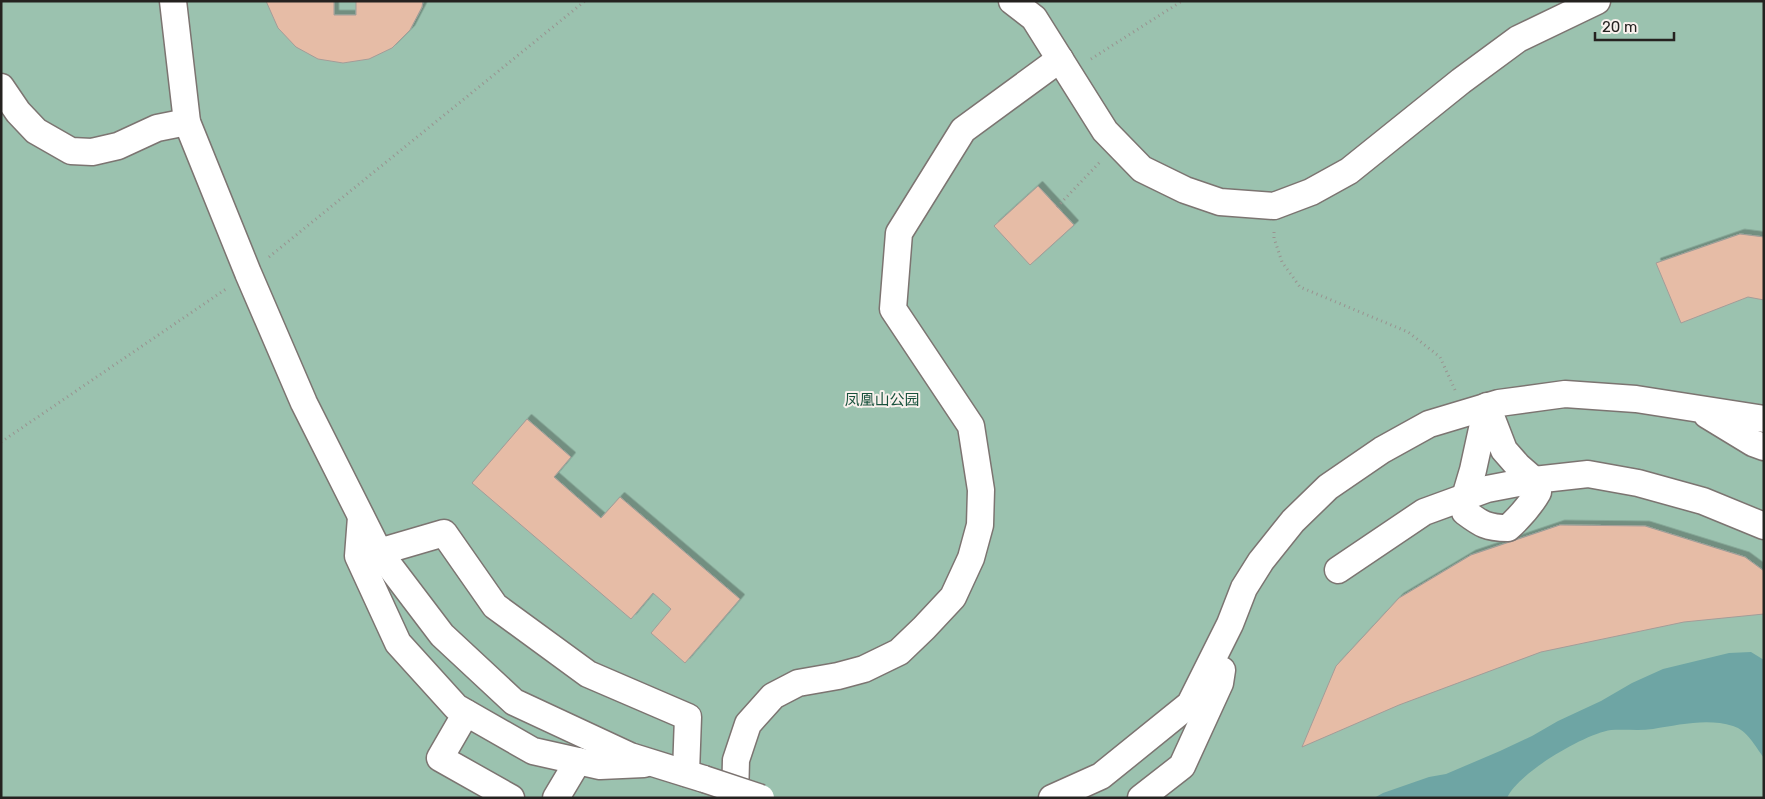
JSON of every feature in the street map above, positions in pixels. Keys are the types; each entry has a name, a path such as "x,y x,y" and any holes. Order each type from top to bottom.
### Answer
{"lane":[{"path":"173,1 187,122 248,273 304,403 379,552 442,635 514,702 630,756 761,798"},
{"path":"1012,1 1034,18 1105,131 1142,169 1185,190 1220,202 1274,206 1311,192 1349,172 1461,81 1518,39 1597,1"},
{"path":"735,798 736,760 748,724 773,696 798,683 838,676 864,668 898,652 953,597 970,558 980,525 981,490 971,426 894,309 899,233 963,130 1065,66"},
{"path":"1,88 18,112 36,131 71,151 92,152 118,146 157,128 187,122"},
{"path":"1052,798 1102,776 1190,704 1230,624 1244,588 1261,561 1293,521 1328,487 1382,450 1429,424 1487,406 1565,394 1636,399 1764,419"},
{"path":"1487,406 1504,450 1534,480 1538,492 1521,516 1508,528 1493,528 1482,524 1465,512 1466,497 1474,470 1487,406"},
{"path":"1698,410 1753,443 1764,447"},
{"path":"1338,570 1424,512 1487,489 1534,480 1588,474 1638,483 1703,501 1764,526"},
{"path":"361,517 358,556 398,643 456,707 533,751 600,766 652,763"},
{"path":"379,552 444,533 495,606 588,674 688,717 695,776"},
{"path":"1140,798 1182,766 1220,683 1230,624"},
{"path":"466,712 440,758 511,798"},
{"path":"556,798 578,761"}],"path":[{"path":"1,442 248,273 585,1"},
{"path":"1065,66 1182,1"},
{"path":"1057,207 1118,144"},
{"path":"1274,206 1274,238 1279,254 1282,262 1300,287 1408,332 1440,357 1455,388 1462,413"}],"green space":[{"name":"凤凰山公园","path":"1,1 1764,1 1764,798 1,798"}],"water":[{"path":"1751,652 1764,660 1764,758 1742,731 1733,726 1723,724 1703,722 1648,730 1611,730 1585,739 1553,756 1524,777 1507,798 1374,798 1429,777 1446,774 1500,751 1663,669 1729,653"}],"building":[{"path":"266,1 334,1 334,15 356,15 356,1 423,1 422,7 410,30 392,48 369,59 343,63 318,59 296,47 278,28"},
{"path":"1038,186 1074,225 1030,265 994,226"},
{"path":"1740,234 1764,237 1764,300 1748,297 1681,323 1656,263"},
{"path":"527,419 571,457 554,477 601,518 620,497 740,599 685,663 651,633 671,609 653,593 631,619 472,483"},
{"path":"1560,525 1645,526 1745,557 1764,571 1764,614 1684,622 1541,652 1399,705 1302,747 1336,666 1399,598 1471,555"}]}
